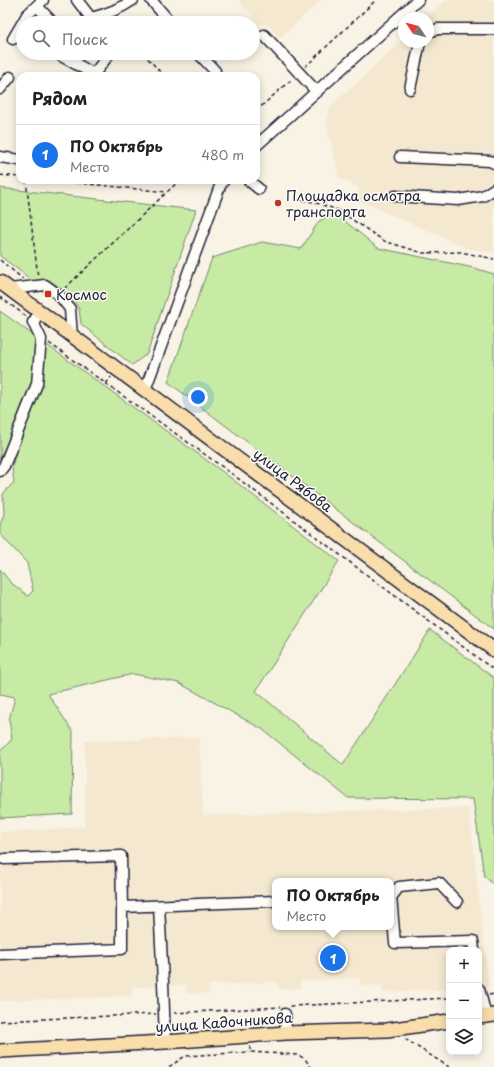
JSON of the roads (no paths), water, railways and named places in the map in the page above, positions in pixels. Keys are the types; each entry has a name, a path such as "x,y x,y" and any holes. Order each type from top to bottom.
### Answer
{"main road":[{"path":"3,290 37,317"},
{"name":"улица Рябова","path":"37,317 72,336 494,650"},
{"name":"улица Кадочникова","path":"0,1051 165,1042 286,1033 387,1030 446,1021"}],"street":[{"path":"77,0 90,16"},
{"path":"102,16 133,0"},
{"path":"151,0 165,16"},
{"path":"260,142 418,0"},
{"path":"27,16 40,3 48,16"},
{"path":"434,30 494,29"},
{"path":"264,35 317,92"},
{"path":"410,89 419,48"},
{"path":"69,60 90,72"},
{"path":"96,72 105,60"},
{"path":"205,60 215,71"},
{"path":"0,89 10,78"},
{"path":"0,157 16,159"},
{"path":"400,157 490,161 494,163"},
{"path":"145,390 221,184"},
{"path":"253,184 259,189"},
{"path":"395,196 458,200 483,196 494,189"},
{"path":"3,290 45,285 58,295 70,308 72,336"},
{"path":"0,472 4,466 37,384 41,339 37,317"},
{"path":"0,954 122,949 121,856 4,859"},
{"path":"394,892 399,886 440,883 457,902"},
{"path":"122,907 272,901"},
{"path":"159,906 165,1042"},
{"path":"394,930 395,943 472,941 473,947"},
{"path":"482,1001 486,1016"},
{"path":"286,1009 286,1033"}],"place":[{"name":"Площадка осмотра транспорта","path":"278,203"},
{"name":"Космос","path":"48,294"},
{"name":"ПО Октябрь","path":"333,958"}]}
